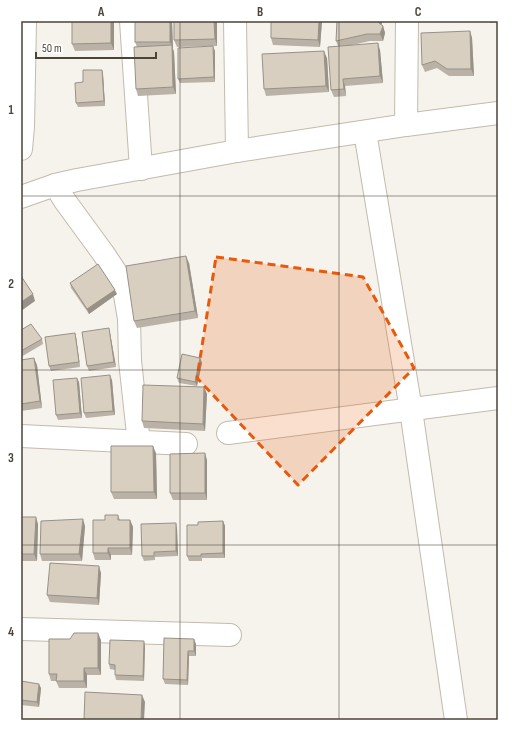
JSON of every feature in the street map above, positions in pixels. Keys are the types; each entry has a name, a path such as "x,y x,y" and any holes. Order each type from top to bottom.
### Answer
{"street":[{"path":"21,149 23,127 25,21"},
{"path":"131,21 141,169"},
{"path":"235,21 237,151"},
{"path":"406,125 407,21"},
{"path":"21,197 55,185 237,151 406,125 498,113"},
{"path":"365,132 411,410 456,720"},
{"path":"55,185 117,274 126,294 129,318 130,360 139,443"},
{"path":"228,433 498,398"},
{"path":"21,436 139,443 186,444"},
{"path":"21,629 230,635"}],"highlighted area":[{"path":"216,257 363,277 414,368 298,485 197,378"}],"building":[{"path":"72,21 111,21 111,43 72,44"},
{"path":"135,21 170,21 170,42 135,42"},
{"path":"174,21 214,21 215,39 174,40"},
{"path":"271,21 319,21 318,40 271,38"},
{"path":"337,21 379,21 379,23 383,26 380,34 367,34 336,41"},
{"path":"470,31 471,69 447,69 435,61 422,65 421,33"},
{"path":"378,43 380,76 343,79 344,89 331,90 328,47"},
{"path":"172,45 173,87 136,89 134,47"},
{"path":"213,46 214,77 178,79 178,48"},
{"path":"324,51 326,86 264,89 262,54"},
{"path":"83,70 102,70 104,101 76,103 75,83 83,82"},
{"path":"186,256 195,311 134,321 126,266"},
{"path":"98,264 115,290 87,309 70,283"},
{"path":"21,276 33,294 21,302"},
{"path":"31,324 42,339 21,351 21,330"},
{"path":"109,328 114,362 87,366 82,332"},
{"path":"75,333 79,362 49,366 45,337"},
{"path":"182,354 200,358 195,382 177,378"},
{"path":"34,358 40,401 21,404 21,360"},
{"path":"110,375 113,411 84,413 81,378"},
{"path":"77,378 80,413 56,415 53,380"},
{"path":"143,385 204,387 203,424 142,421"},
{"path":"111,446 153,446 154,492 111,492"},
{"path":"205,453 205,493 170,493 170,454"},
{"path":"105,515 118,515 118,520 130,520 130,548 108,548 108,553 93,553 93,520 105,520"},
{"path":"21,517 36,517 34,554 21,554"},
{"path":"83,519 79,554 40,554 41,521"},
{"path":"223,521 223,553 187,556 187,525 198,525 198,522"},
{"path":"176,523 176,551 154,552 154,556 142,556 141,524"},
{"path":"50,563 99,566 97,598 47,595"},
{"path":"74,633 98,633 98,668 84,668 84,681 56,681 57,674 49,674 49,639 70,639"},
{"path":"164,638 194,639 194,651 188,651 187,680 163,679"},
{"path":"110,640 144,641 143,676 115,675 115,665 109,664"},
{"path":"21,681 39,684 37,702 21,700"},
{"path":"85,692 142,695 141,720 84,720"}]}
